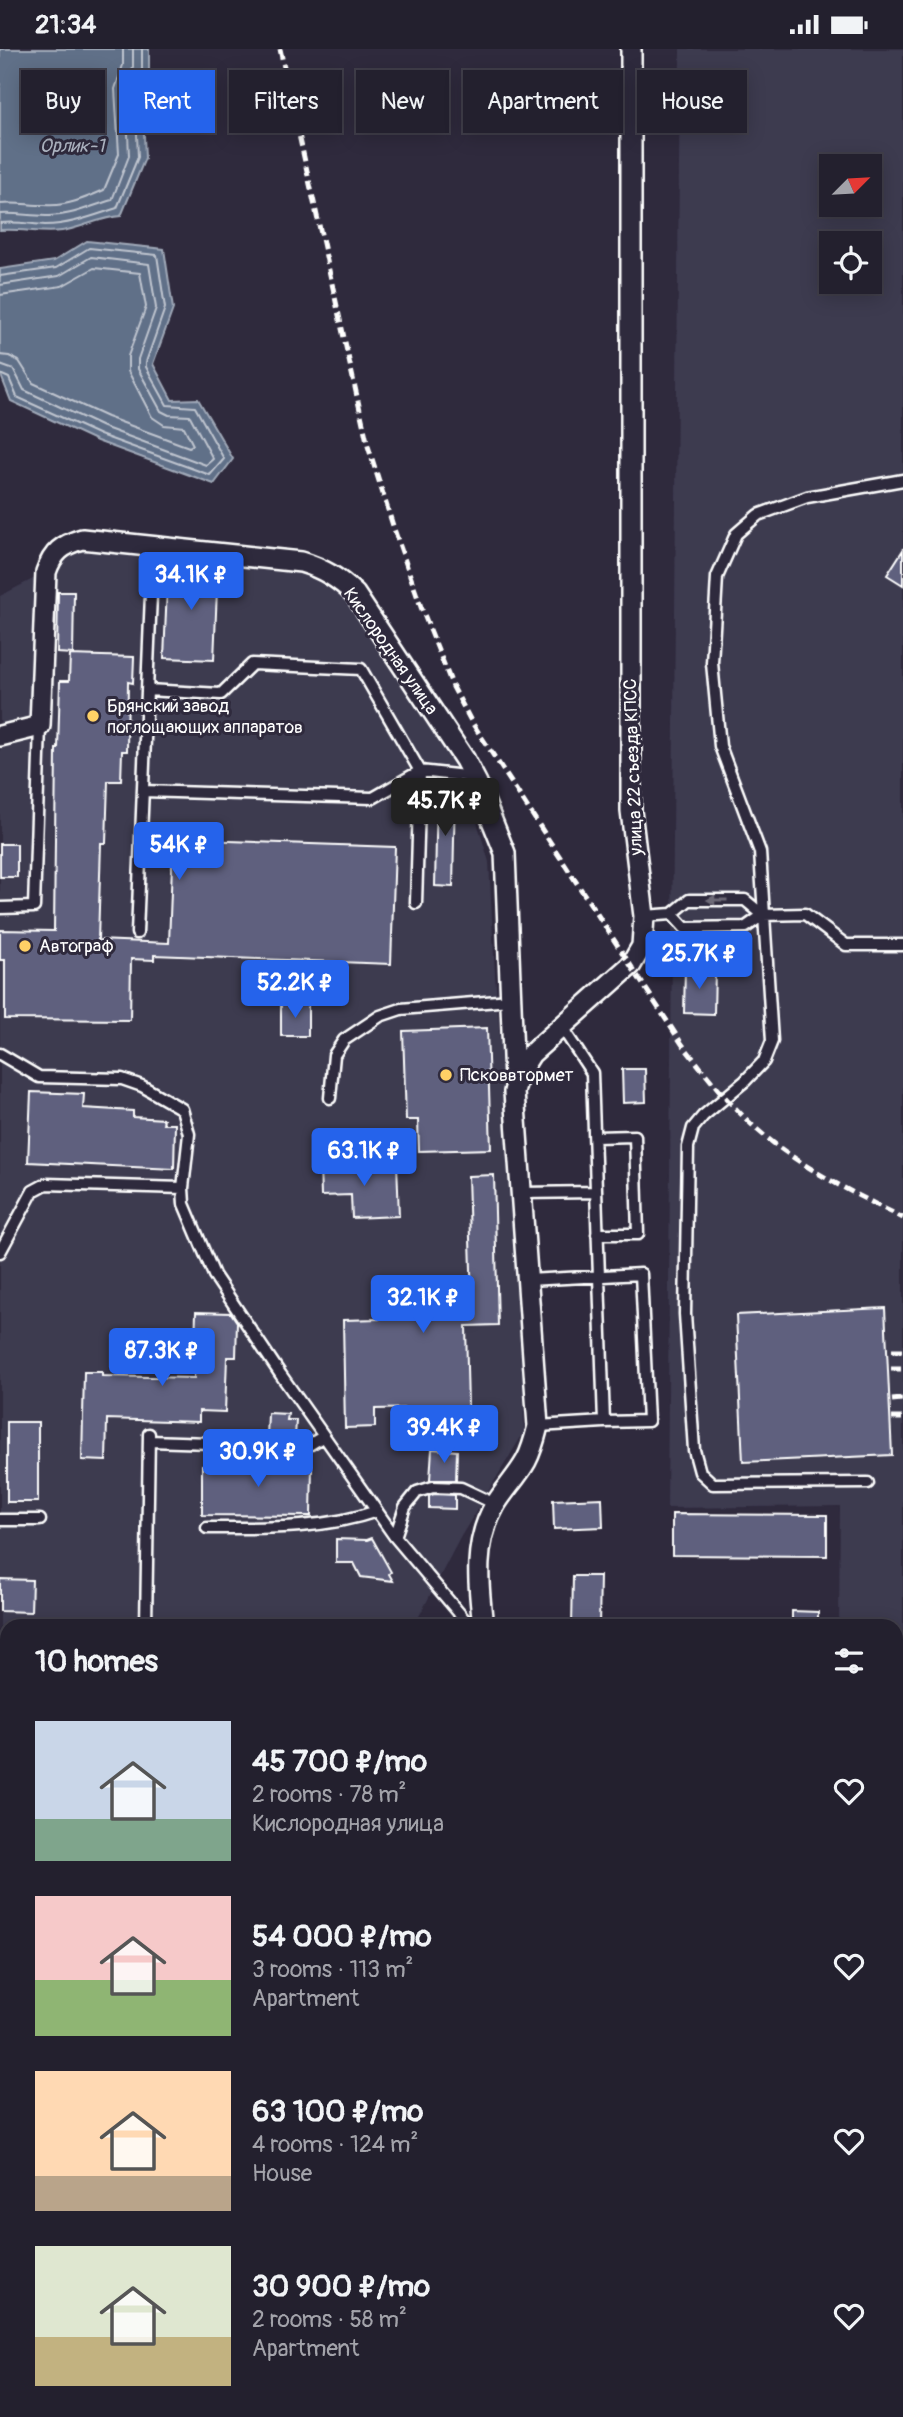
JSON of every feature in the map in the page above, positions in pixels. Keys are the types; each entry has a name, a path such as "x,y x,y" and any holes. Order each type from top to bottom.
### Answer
{"street":[{"name":"улица 22 съезда КПСС","path":"482,1619 478,1553 485,1526 495,1504 526,1461 538,1426 514,1092 524,1063 540,1045 631,965 642,946 643,916 631,811 631,49"},
{"name":"Кислородная улица","path":"40,726 46,572 51,558 68,543 82,539 301,562 322,568 337,578 355,594 474,777 506,853 514,1092"},
{"path":"0,736 40,726"}],"lane":[{"path":"868,1483 713,1484 700,1472 694,1450 685,1314 688,1147 693,1129 703,1116 745,1081 764,1061 772,1041 760,852 720,746 712,663 717,577 736,534 758,515 807,497 903,480"},
{"path":"137,933 153,546"},
{"path":"147,690 221,694 252,664 361,670 420,772 416,903"},
{"path":"0,908 34,907 40,726"},
{"path":"143,791 373,798 420,772 474,777"},
{"path":"643,916 672,914 688,900 745,900 763,915"},
{"path":"672,914 685,928 746,927 763,915 805,914 846,945 903,945"},
{"path":"330,1098 334,1055 344,1040 380,1016 401,1010 510,1000"},
{"path":"561,1026 592,1073 604,1422"},
{"path":"0,1054 39,1077 122,1079 142,1086 182,1109 189,1134 183,1188 184,1204 214,1275 395,1537 464,1619"},
{"path":"595,1137 635,1136 638,1234 597,1234"},
{"path":"0,1252 33,1191 46,1184 183,1188"},
{"path":"522,1193 596,1192"},
{"path":"528,1280 641,1274 648,1421 538,1426"},
{"path":"146,1619 149,1437 298,1446 309,1445 324,1436"},
{"path":"395,1537 405,1507 417,1492 433,1487 461,1488 495,1504"},
{"path":"207,1528 296,1527 357,1518 377,1511"},
{"path":"0,1520 40,1520"}],"shaded area":[{"path":"680,49 903,49 903,1619 839,1619 840,1506 667,1508 679,133 747,133 747,70 680,70"},
{"path":"79,550 298,568 347,595 460,765 489,862 495,975 523,1334 524,1432 460,1538 418,1619 0,1619 0,596 62,564"}],"water":[{"name":"Орлик-1","path":"0,49 149,49 149,70 119,70 119,133 144,133 145,158 121,216 62,231 0,230"},
{"path":"87,241 164,249 173,309 153,364 172,400 198,399 233,459 214,484 97,441 11,401 0,373 0,269 54,261"}],"building":[{"path":"903,550 903,585 887,575"},
{"path":"168,564 218,566 214,660 164,658"},
{"path":"58,592 74,592 73,654 57,653"},
{"path":"70,655 134,657 133,683 128,682 127,751 122,751 121,781 108,781 106,843 101,843 98,940 169,943 173,839 395,847 391,964 154,955 154,960 131,959 130,1020 5,1019 5,960 0,960 0,930 54,931 56,749 60,681 69,681"},
{"path":"437,790 455,791 453,887 435,886"},
{"path":"0,844 17,844 17,877 0,877"},
{"path":"685,968 715,969 714,1014 684,1013"},
{"path":"281,1004 308,1004 308,1036 281,1036"},
{"name":"Псковвтормет","path":"487,1028 491,1149 419,1151 418,1120 406,1120 403,1031"},
{"path":"622,1069 645,1069 646,1102 623,1103"},
{"path":"31,1092 84,1094 83,1108 133,1111 133,1117 164,1119 163,1124 175,1124 174,1169 28,1162"},
{"path":"397,1163 399,1216 352,1218 351,1195 321,1196 320,1165"},
{"path":"494,1175 498,1325 466,1326 468,1407 375,1409 375,1427 345,1428 343,1320 379,1319 378,1303 472,1301 468,1176"},
{"path":"885,1308 892,1455 743,1462 736,1315"},
{"path":"196,1312 231,1313 237,1322 236,1357 227,1357 225,1412 199,1411 199,1422 107,1419 106,1461 82,1460 84,1372 102,1372 102,1376 194,1378"},
{"path":"268,1413 288,1414 287,1420 296,1420 295,1438 267,1438"},
{"path":"7,1422 38,1422 38,1502 7,1502"},
{"path":"432,1449 457,1451 456,1480 430,1480"},
{"path":"267,1452 295,1453 294,1466 312,1466 311,1516 202,1515 202,1465 266,1466"},
{"path":"455,1495 455,1509 429,1508 429,1496"},
{"path":"602,1498 603,1527 554,1529 553,1500"},
{"path":"672,1514 827,1515 827,1556 672,1555"},
{"path":"372,1538 391,1572 389,1574 393,1581 361,1577 354,1563 336,1563 336,1539"},
{"path":"573,1576 600,1576 599,1619 572,1619"},
{"path":"0,1579 32,1580 31,1612 0,1611"},
{"path":"792,1611 818,1612 818,1619 792,1619"}],"railway":[{"path":"280,49 368,446 421,607 453,687 471,721 682,1044 725,1097 758,1131 797,1160 903,1218"},
{"path":"892,1351 903,1351"},
{"path":"891,1369 903,1369"},
{"path":"892,1400 903,1399"},
{"path":"892,1418 903,1418"}],"place":[{"name":"Брянский завод поглощающих аппаратов","path":"93,716"},
{"name":"Автограф","path":"25,946"},
{"name":"Псковвтормет","path":"446,1075"}]}
